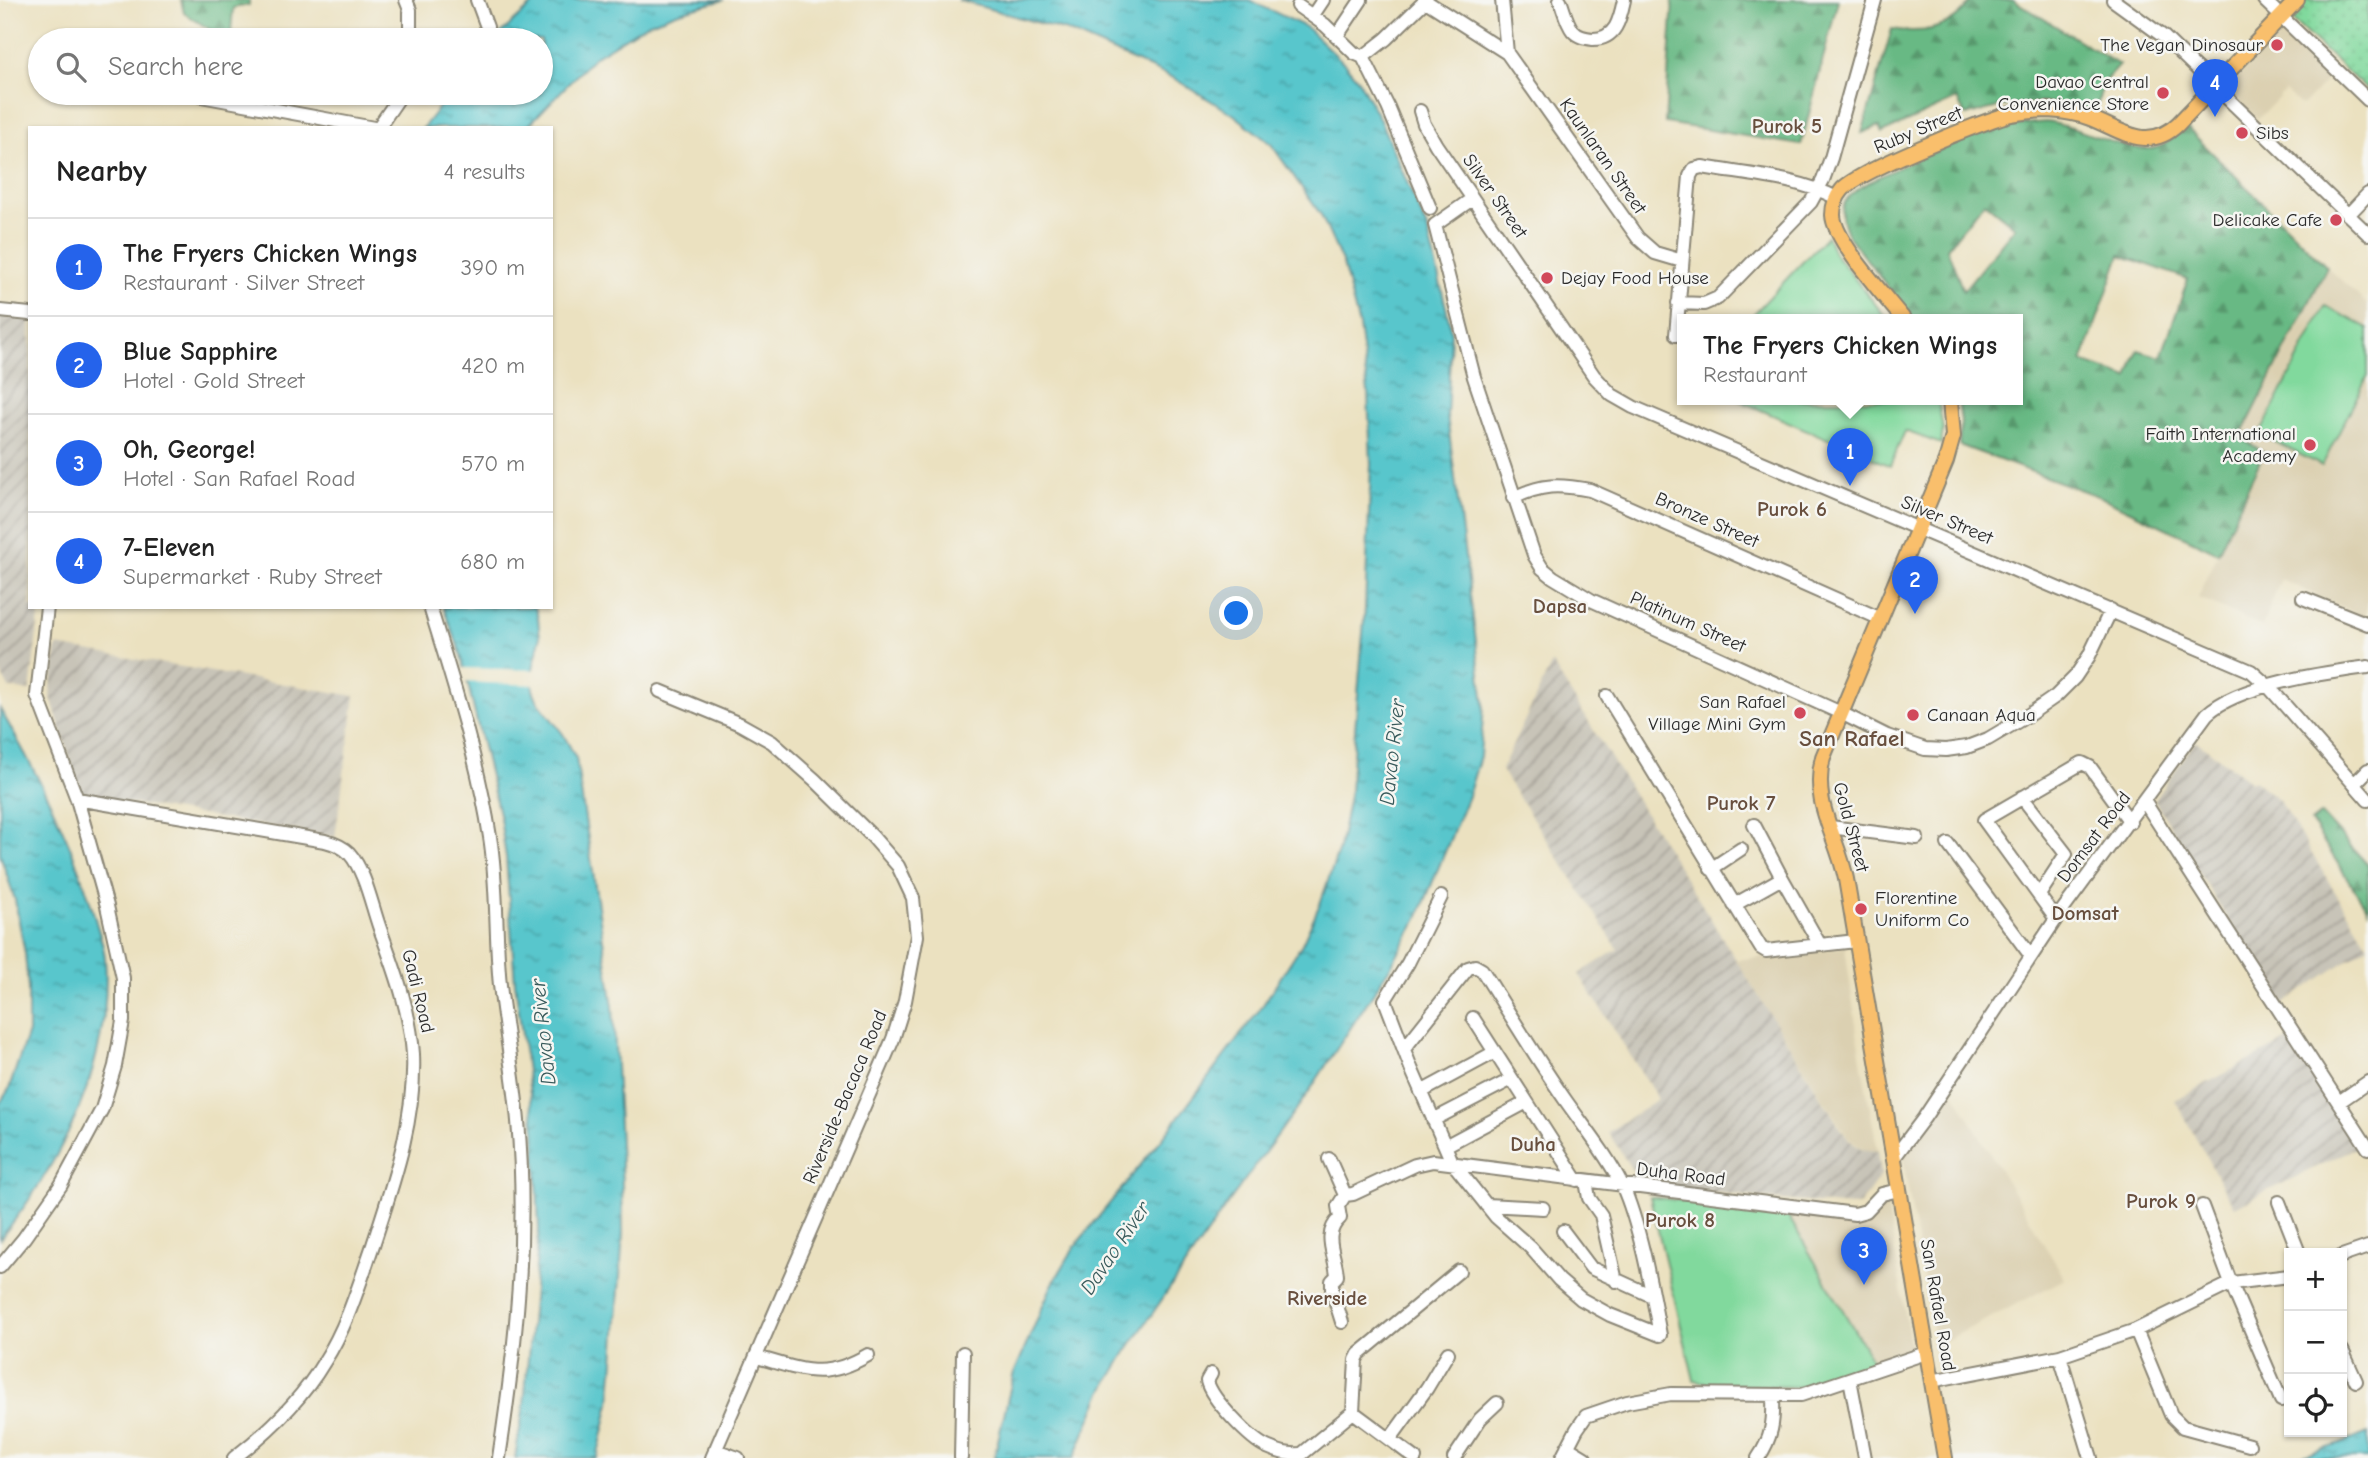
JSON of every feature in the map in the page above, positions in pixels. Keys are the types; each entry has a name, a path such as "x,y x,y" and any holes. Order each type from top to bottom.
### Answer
{"main road":[{"name":"Ruby Street","path":"1837,198 1848,184 1867,173 1970,128 2012,114 2061,111 2091,119 2132,136 2148,139 2157,137 2172,130 2297,0"},
{"path":"1837,198 1833,218 1839,236 1899,314"},
{"name":"Gold Street","path":"1893,1159 1843,866 1821,802 1818,781 1824,757 1951,448 1953,423 1951,405"},
{"name":"San Rafael Road","path":"1893,1159 1945,1458"}],"street":[{"path":"406,0 410,10 410,28"},
{"path":"1313,15 1323,0"},
{"path":"1337,36 1361,0"},
{"path":"1502,0 1507,53"},
{"path":"1560,0 1570,27 1576,34 1590,39 1612,33 1624,0"},
{"path":"1678,303 1704,304 1718,298 1800,216 1819,189 1836,141 1875,0"},
{"path":"2113,0 2157,31 2368,234"},
{"path":"2264,0 2368,100"},
{"path":"480,1 487,27"},
{"path":"1363,57 1424,1 1507,53"},
{"path":"1298,6 1313,15 1353,53 1363,57 1388,107 1430,208"},
{"name":"Kaunlaran Street","path":"1507,53 1638,238 1655,253 1682,261"},
{"path":"250,105 365,126"},
{"path":"377,126 393,105"},
{"name":"Silver Street","path":"1420,111 1429,135 1472,199 1594,376 1612,395 1633,407 1919,530 2231,660 2251,671 2269,686 2368,800"},
{"path":"1677,314 1690,176 1694,169 1702,167 1798,183 1837,198"},
{"path":"2348,215 2368,194"},
{"name":"Platinum Street","path":"1472,199 1434,225 1474,377 1513,498 1534,555 1542,568 1553,577 1591,600 1842,713 1887,736 1925,749 1966,747 1988,739 2056,696 2075,677 2089,656 2111,610"},
{"path":"0,311 28,314"},
{"path":"1676,335 1677,319"},
{"name":"Bronze Street","path":"1513,498 1546,485 1590,490 1881,618"},
{"path":"2303,598 2368,624"},
{"path":"0,1267 61,1185 102,1109 115,1066 122,1021 122,978 107,906 77,799 37,695 47,609"},
{"path":"431,609 457,697 490,837 500,985 518,1122 523,1240 515,1356 499,1458"},
{"name":"Domsat Road","path":"1893,1159 1924,1118 2056,919 2130,822 2195,728 2216,705 2234,696 2269,686 2368,667"},
{"name":"Riverside-Bacaca Road","path":"660,691 749,729 785,753 888,852 906,881 916,917 915,956 900,1021 714,1454"},
{"path":"1607,696 1763,950 1856,941"},
{"path":"2056,919 1984,820 2079,763 2090,767 2130,822"},
{"path":"2355,783 2368,770"},
{"path":"2022,797 2066,854 2039,895"},
{"name":"Gadi Road","path":"77,799 325,841 348,852 362,876 402,990 413,1055 407,1125 379,1224 343,1328 324,1363 300,1395 273,1424 234,1458"},
{"path":"2144,801 2339,1101 2364,1133 2368,1148"},
{"path":"1754,825 1820,945"},
{"path":"1830,827 1917,838"},
{"path":"1948,844 2031,956"},
{"path":"1711,869 1741,849"},
{"path":"1734,905 1782,878"},
{"path":"1404,1049 1468,968 1479,968 1622,1186 1631,1208 1660,1335 1581,1299 1486,1205 1451,1162 1385,1005 1385,996 1408,963 1441,897"},
{"path":"1473,1018 1601,1215 1616,1281"},
{"path":"1421,1092 1495,1052"},
{"path":"1433,1120 1512,1079"},
{"path":"2339,1101 2368,1082"},
{"path":"1445,1146 1527,1102"},
{"path":"1329,1158 1345,1195 1338,1206 1340,1218 1330,1232 1331,1250 1337,1272 1337,1276 1332,1280 1332,1290 1342,1322"},
{"name":"Duha Road","path":"1345,1195 1353,1194 1420,1163 1433,1161 1855,1214 1866,1211 1882,1194 1899,1190"},
{"path":"2279,1202 2297,1248"},
{"path":"1486,1205 1544,1208"},
{"path":"2202,1206 2281,1400"},
{"path":"1563,1231 1591,1268 1651,1296"},
{"path":"2347,1254 2368,1247"},
{"path":"1211,1374 1207,1381 1208,1387 1215,1400 1228,1414 1264,1446 1298,1456 1353,1412 1356,1360 1359,1354 1458,1270"},
{"path":"1931,1381 2060,1356 2136,1330 2232,1283 2284,1277"},
{"path":"2136,1330 2171,1415 2177,1422 2183,1427 2249,1446"},
{"path":"961,1458 963,1353"},
{"path":"1390,1439 1427,1388 1448,1353"},
{"path":"1585,1458 1565,1452 1586,1416 1627,1402 1671,1394 1773,1397 1801,1395 1926,1353"},
{"path":"757,1356 803,1370 820,1372 850,1366 868,1355"},
{"path":"2060,1356 2091,1458"},
{"path":"2347,1361 2356,1381"},
{"path":"1850,1379 1865,1458"},
{"path":"1758,1458 1768,1444 1774,1422 1773,1397"},
{"path":"1454,1458 1480,1419 1497,1403"},
{"path":"1353,1412 1390,1439 1398,1453 1415,1458"},
{"path":"714,1454 738,1458"}],"shaded area":[{"path":"2281,31 2329,77 2302,106 2285,91 2258,119 2227,89"},
{"name":"Faith International Academy","path":"2327,267 2368,305 2368,606 2363,617 2281,579 2262,626 2198,598 2264,452 2239,438"},
{"path":"0,315 28,318 28,609 40,609 30,691 9,688 0,672"},
{"path":"57,646 355,696 335,837 81,795 50,694"},
{"path":"1552,663 1841,1129 1848,1139 1861,1149 1878,1151 1881,1175 1860,1204 1852,1206 1772,1199 1641,1184 1608,1132 1658,1099 1579,974 1618,949 1501,770"},
{"path":"2196,741 2279,800 2368,946 2281,1005 2154,800"},
{"path":"1845,947 1861,1061 1878,1151 1866,1151 1848,1138 1736,960"},
{"path":"2290,1039 2359,1146 2234,1207 2175,1100"},
{"path":"1950,1086 2065,1279 1935,1346 1903,1158 1923,1132"},
{"path":"1886,1197 1911,1351 1874,1364 1786,1212 1863,1218 1875,1202"}],"green space":[{"path":"181,0 249,0 249,5 233,8 231,28 208,28 184,13"},
{"path":"1673,0 1838,0 1801,145 1665,123"},
{"path":"1971,0 2013,0 2119,65 2103,83 2095,115 2063,105 2031,103 1998,107 1966,116 1957,99 1882,133 1879,126 1862,133 1892,29 1915,31 1937,27 1956,17"},
{"path":"2305,0 2368,0 2368,91 2288,16"},
{"path":"2046,122 2059,124 2120,144 2148,149 2166,143 2184,125 2327,267 2240,438 2264,452 2218,553 2103,498 1959,445 1961,421 1959,405 2023,405 2023,314 1908,314 1846,231 1842,217 1844,203 1856,191 1917,159 2010,126","holes":["1984,202 2015,227 1963,291 1947,248","2120,255 2188,279 2161,357 2138,350 2128,378 2082,362"]},
{"path":"1827,236 1834,253 1883,314 1754,314"},
{"path":"2325,306 2368,328 2368,375 2322,466 2260,434"},
{"path":"1750,405 1939,405 1943,430 1941,444 1905,431 1890,466"},
{"path":"2321,814 2368,865 2368,910 2311,822"},
{"path":"1650,1197 1786,1212 1874,1364 1802,1387 1716,1385 1694,1380"}],"water":[{"path":"538,0 724,0 647,24 594,57 553,100 553,28 506,28"},
{"name":"Davao River","path":"958,0 1249,0 1306,27 1359,81 1379,118 1427,228 1449,320 1451,334 1447,416 1484,704 1480,756 1468,796 1417,920 1389,969 1306,1096 1228,1203 1126,1352 1101,1394 1074,1458 994,1458 1013,1376 1051,1287 1075,1246 1161,1140 1263,1005 1302,944 1320,904 1339,849 1350,791 1365,609 1371,464 1368,392 1359,326 1343,264 1321,215 1271,144 1233,114 1173,78 1067,31"},
{"path":"441,105 548,105 528,126 425,126"},
{"name":"Davao River","path":"444,609 536,609 540,639 532,673 533,690 538,702 563,734 576,758 613,1007 622,1184 623,1233 614,1361 610,1403 597,1458 515,1458 524,1405 539,1230 535,1130 515,983 506,857 500,818 460,651"},
{"path":"0,709 42,786 67,839 88,894 104,949 105,997 101,1035 79,1108 44,1176 0,1239 0,1103 9,1089 28,1032 28,988 25,953 15,900 0,854"},
{"path":"2368,1433 2368,1458 2291,1458 2341,1444"}],"pier":[{"path":"460,668 536,670 536,685 463,682"}],"place":[{"name":"The Vegan Dinosaur","path":"2277,45"},
{"name":"Davao Central Convenience Store","path":"2163,93"},
{"name":"7-Eleven","path":"2215,117"},
{"name":"Sibs","path":"2242,133"},
{"name":"Delicake Cafe","path":"2336,220"},
{"name":"Dejay Food House","path":"1547,278"},
{"name":"Faith International Academy","path":"2310,445"},
{"name":"The Fryers Chicken Wings","path":"1850,486"},
{"name":"Blue Sapphire","path":"1915,614"},
{"name":"San Rafael Village Mini Gym","path":"1800,713"},
{"name":"Canaan Aqua","path":"1913,715"},
{"name":"Florentine Uniform Co","path":"1861,909"},
{"name":"Oh, George!","path":"1864,1285"}],"district":[{"name":"Purok 5","path":"1787,126"},
{"name":"Purok 6","path":"1792,509"},
{"name":"Dapsa","path":"1560,606"},
{"name":"San Rafael","path":"1852,738"},
{"name":"Purok 7","path":"1741,803"},
{"name":"Domsat","path":"2085,913"},
{"name":"Duha","path":"1533,1144"},
{"name":"Purok 9","path":"2161,1201"},
{"name":"Purok 8","path":"1680,1220"},
{"name":"Riverside","path":"1327,1298"}]}
